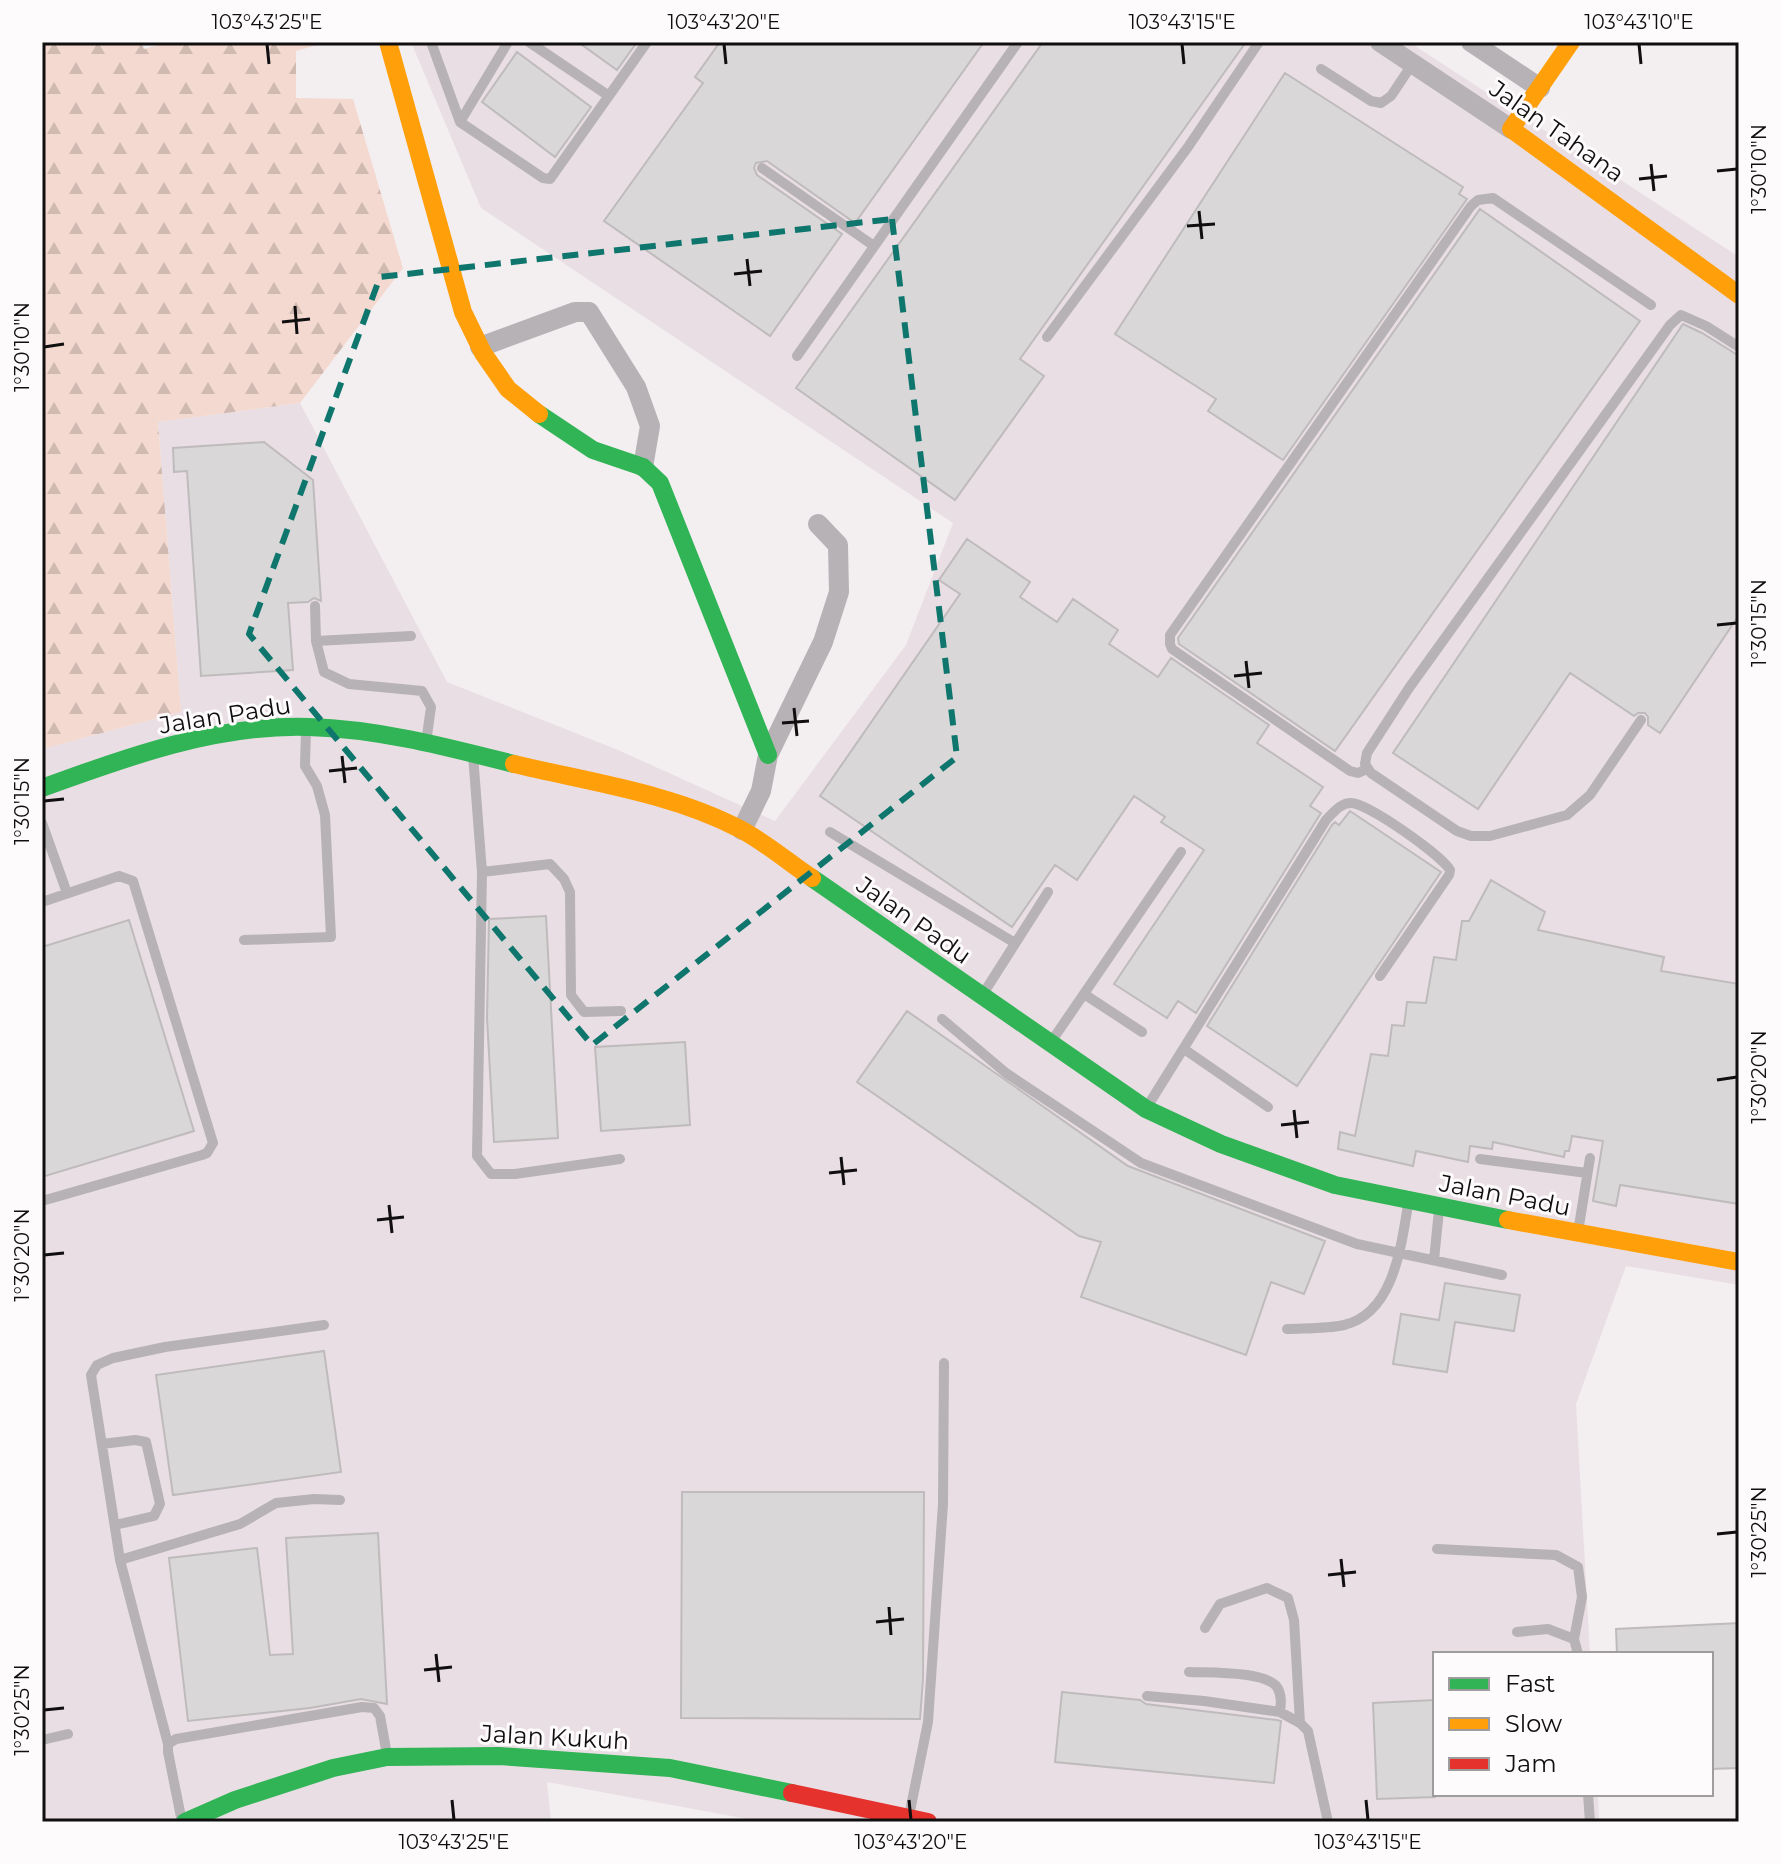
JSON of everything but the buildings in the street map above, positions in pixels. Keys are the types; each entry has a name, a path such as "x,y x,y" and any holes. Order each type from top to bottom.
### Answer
{"street":[{"path":"388,42 463,312 480,347 508,389 555,426 593,450 643,467 660,483 768,755"},
{"name":"Jalan Tahana","path":"1380,42 1511,129 1739,295"},
{"path":"1471,42 1540,88"},
{"path":"1511,129 1571,42"},
{"path":"480,347 575,312 589,312 636,387 650,426 643,467"},
{"path":"742,830 761,791 768,755 823,642 839,592 838,545 818,524"},
{"name":"Jalan Padu","path":"42,788 123,758 184,743 256,729 306,727 346,730 473,753 652,797 717,818 742,830 1146,1109 1221,1144 1335,1185 1439,1208 1739,1262"},
{"name":"Jalan Kukuh","path":"183,1822 235,1800 333,1768 387,1757 499,1756 670,1768 928,1822"}],"lane":[{"path":"431,42 460,122 543,178 550,179 647,42"},
{"path":"460,122 508,42"},
{"path":"529,42 609,96"},
{"path":"797,356 1018,42"},
{"path":"1047,337 1188,147 1259,42"},
{"path":"1321,69 1371,101 1381,103 1391,96 1413,63"},
{"path":"762,168 874,246"},
{"path":"1367,769 1358,773 1350,771 1172,649 1170,635 1478,200 1493,198 1651,305"},
{"path":"1641,720 1590,795 1567,815 1490,836 1471,836 1457,831 1367,769 1365,764 1367,753 1409,688 1670,325 1681,315 1739,347"},
{"path":"315,606 316,641 324,672 349,684 422,691 431,707 426,744"},
{"path":"316,641 411,636"},
{"path":"244,940 331,937 325,815 317,786 305,766 306,727"},
{"path":"473,753 482,872 477,1156 491,1174 515,1174 620,1159"},
{"path":"1146,1109 1326,820 1337,807 1351,803 1376,812 1441,859 1450,870 1380,976"},
{"path":"42,823 67,893"},
{"path":"830,832 1015,943"},
{"path":"1050,1043 1181,852"},
{"path":"482,872 550,864 564,879 570,892 571,995 584,1012 621,1011"},
{"path":"42,902 119,876 133,881 213,1143 202,1155 42,1201"},
{"path":"981,996 1048,892"},
{"path":"1084,994 1142,1032"},
{"path":"942,1019 1006,1073 1141,1163 1357,1244 1502,1275"},
{"path":"1184,1049 1268,1107"},
{"path":"1578,1234 1590,1158"},
{"path":"1480,1159 1587,1173"},
{"path":"1287,1329 1346,1325 1374,1308 1389,1284 1399,1253 1409,1200"},
{"path":"1434,1260 1439,1208"},
{"path":"183,1822 168,1744 120,1560 91,1375 97,1365 113,1358 165,1347 324,1325"},
{"path":"909,1818 928,1722 943,1504 944,1363"},
{"path":"102,1444 135,1440 146,1442 160,1504 154,1516 115,1525"},
{"path":"120,1560 240,1524 276,1503 340,1500"},
{"path":"1437,1549 1556,1555 1578,1567 1582,1597 1574,1639 1577,1652"},
{"path":"1205,1628 1220,1604 1267,1588 1288,1598 1294,1620 1300,1723"},
{"path":"1517,1632 1548,1629 1574,1639"},
{"path":"1189,1672 1259,1677 1276,1685 1281,1696 1280,1712"},
{"path":"1147,1696 1280,1712 1300,1723 1308,1731 1328,1822"},
{"path":"168,1744 176,1739 362,1707 374,1708 380,1716 387,1757"},
{"path":"42,1740 68,1734"},
{"path":"1588,1796 1590,1822"}],"highlighted area":[{"path":"892,219 957,757 592,1045 249,634 380,277"}],"shaded area":[{"path":"411,42 1409,42 1739,257 1739,1285 1626,1266 1576,1404 1590,1652 1433,1652 1433,1796 1598,1796 1599,1822 764,1822 547,1782 551,1822 42,1822 42,749 181,712 158,422 300,403 447,682 618,750 775,821 906,645 953,523 481,208"}],"green space":[{"path":"42,42 141,42 144,49 169,42 328,42 296,51 296,98 353,99 403,268 300,403 158,422 181,712 42,749"}],"traffic: fast":[{"path":"539,414 593,450 643,467 660,483 768,755"},
{"path":"42,788 173,745 275,727 335,728 387,735 514,764"},
{"path":"812,878 1146,1109 1221,1144 1335,1185 1508,1220"},
{"path":"185,1822 235,1800 333,1768 387,1757 499,1756 670,1768 792,1793"}],"traffic: slow":[{"path":"388,42 463,312 483,353 508,389 539,414"},
{"path":"1571,42 1511,129 1739,295"},
{"path":"514,764 686,806 749,834 812,878"},
{"path":"1508,1220 1739,1262"}],"traffic: jam":[{"path":"792,1793 928,1822"}]}
